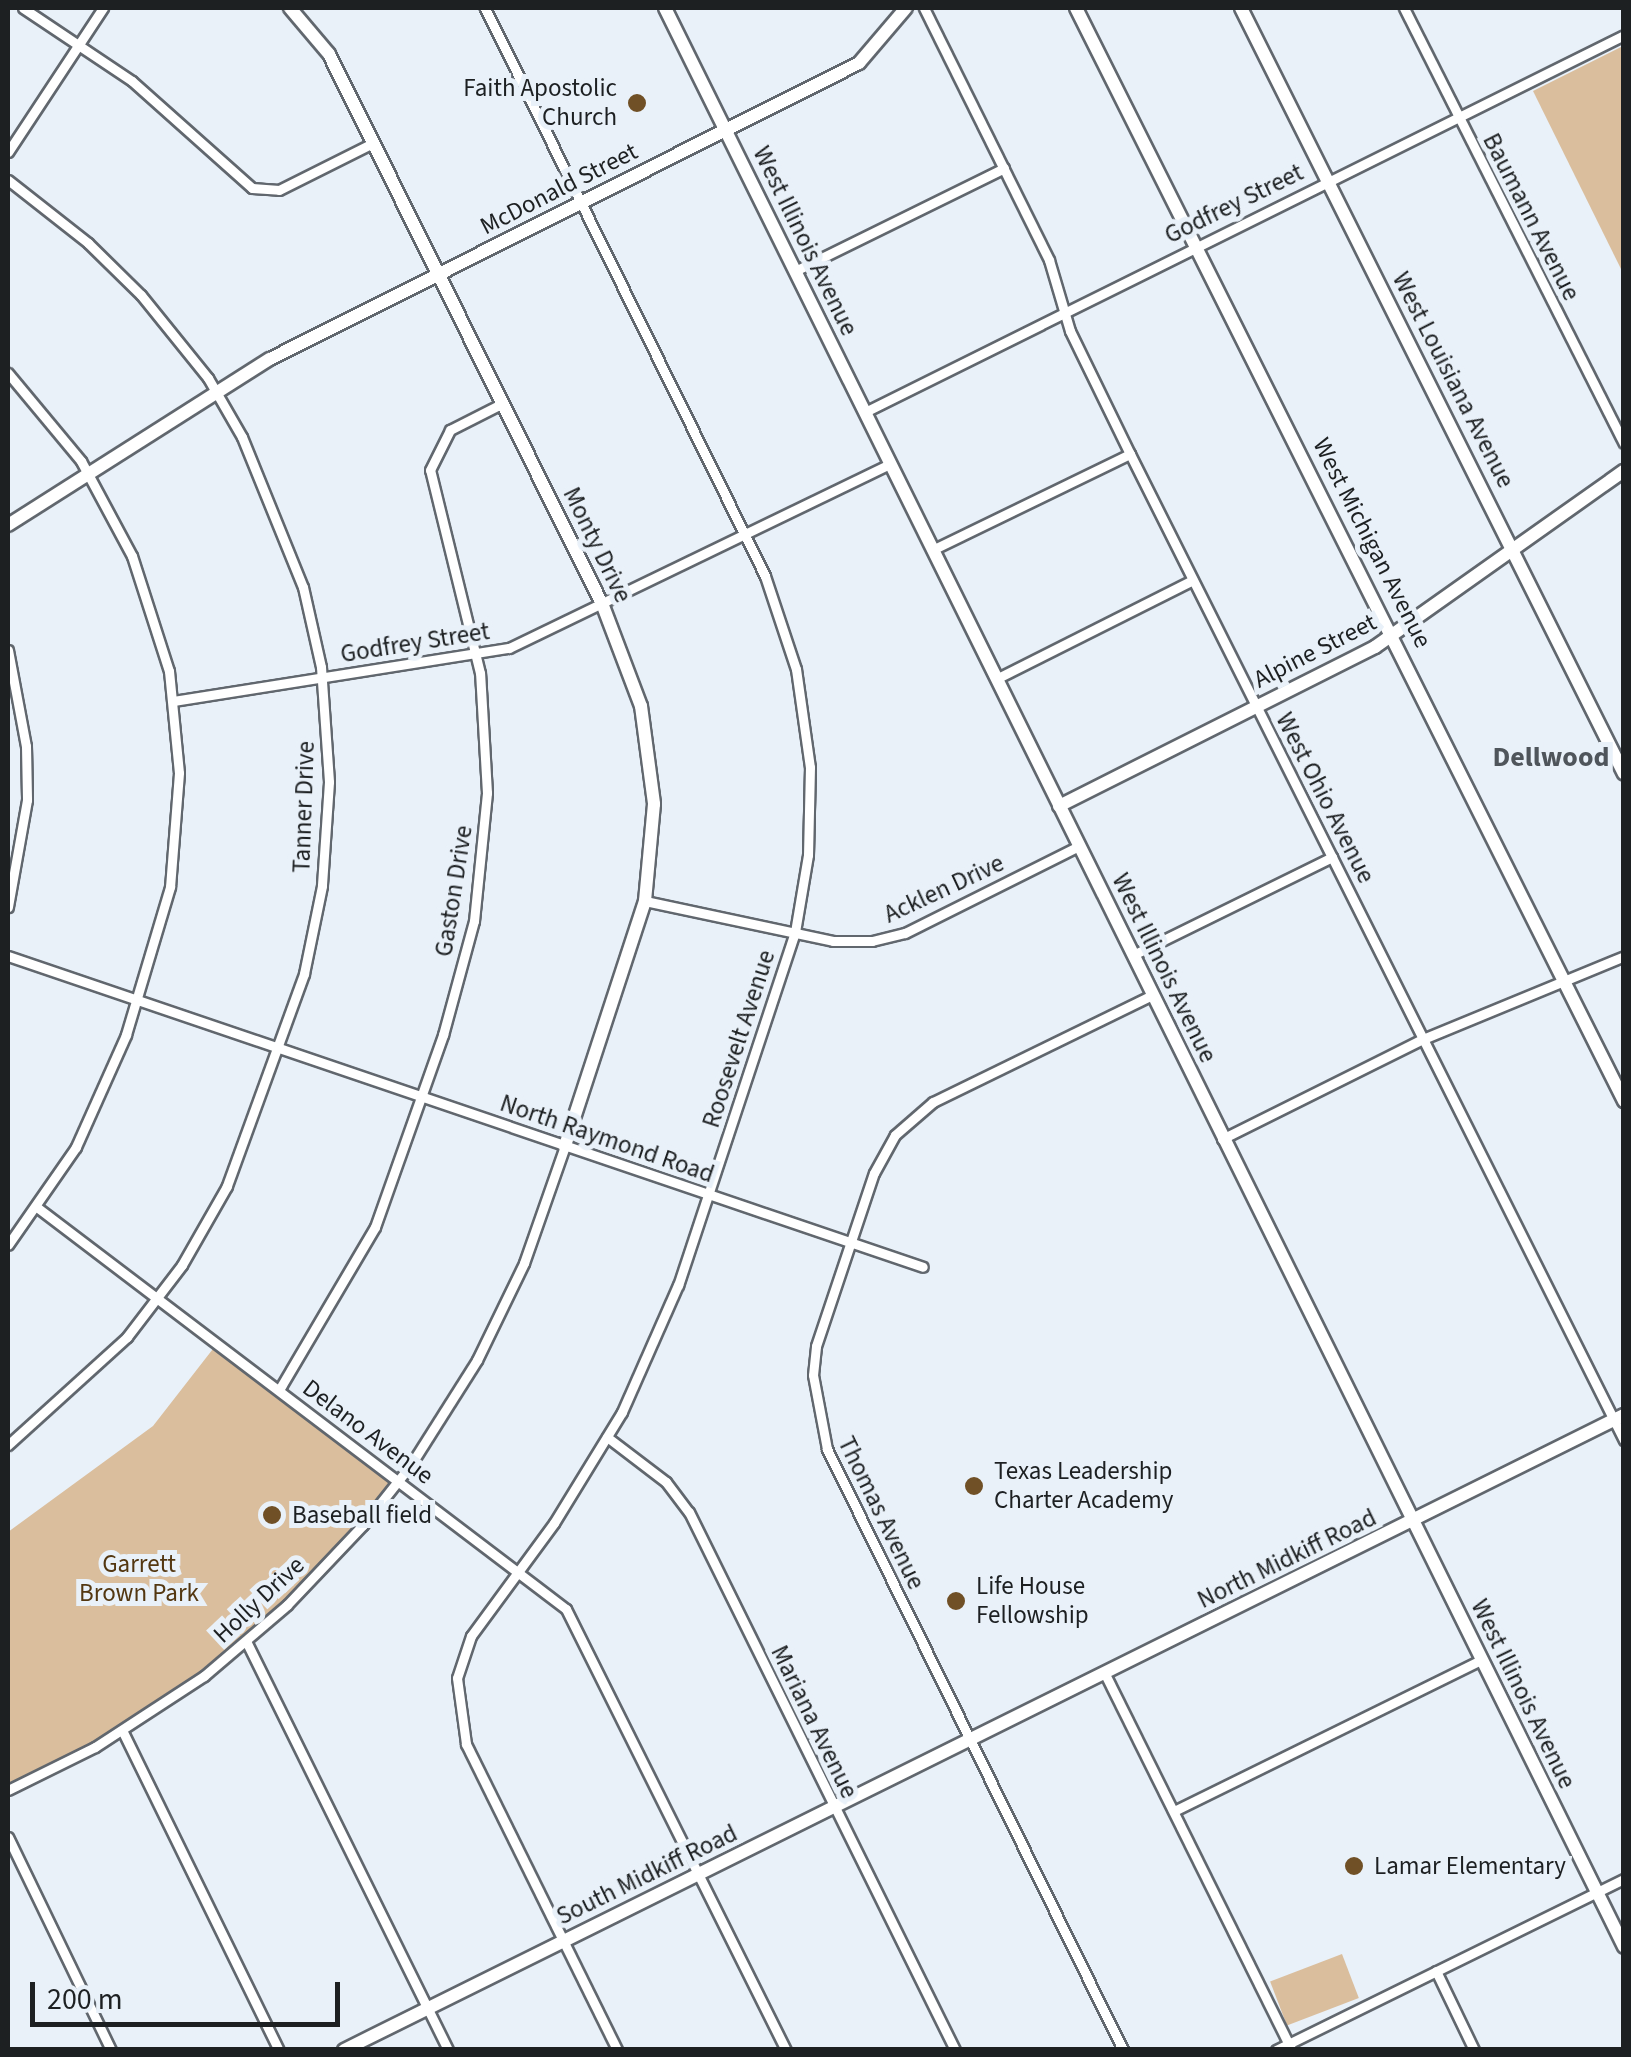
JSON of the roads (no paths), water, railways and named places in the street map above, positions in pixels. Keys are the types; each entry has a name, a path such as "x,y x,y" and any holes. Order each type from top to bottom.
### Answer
{"street":[{"path":"23,8 155,100 256,190 284,188 373,143"},
{"path":"8,152 103,8"},
{"name":"Monty Drive","path":"290,8 329,54 602,606 630,669 650,750 654,819 646,901 565,1146"},
{"name":"Roosevelt Avenue","path":"485,8 746,535 788,640 808,737 809,846 795,932 659,1331 607,1437 520,1572 466,1647 456,1707 466,1744 617,2050"},
{"name":"West Illinois Avenue","path":"665,8 1624,1946"},
{"name":"McDonald Street","path":"8,526 216,392 438,274 865,60 906,8"},
{"name":"West Ohio Avenue","path":"924,8 1050,260 1064,311 1130,454 1423,1039 1618,1417 1624,1440"},
{"name":"West Michigan Avenue","path":"1076,8 1394,635 1624,1101"},
{"name":"West Louisiana Avenue","path":"1241,8 1624,774"},
{"name":"Baumann Avenue","path":"1404,8 1624,443"},
{"name":"Godfrey Street","path":"865,412 1624,35"},
{"path":"795,271 1004,168"},
{"name":"Tanner Drive","path":"8,180 130,283 216,392 264,481 292,552 322,680 329,782 323,873 304,974 227,1186 158,1300 86,1380 8,1445"},
{"path":"8,374 88,473 144,584 173,701 179,772 174,856 137,999 104,1092 38,1208 8,1245"},
{"name":"Gaston Drive","path":"279,1390 374,1227 456,995 479,893 487,778 477,654 430,470 450,430 503,403"},
{"path":"932,550 1130,454"},
{"name":"Godfrey Street","path":"173,701 516,646 890,464"},
{"name":"Alpine Street","path":"1059,806 1394,635 1624,470"},
{"path":"996,678 1193,580"},
{"path":"8,650 26,746 27,800 8,907"},
{"name":"Acklen Drive","path":"646,901 840,942 890,938 1079,846"},
{"path":"1133,956 1332,856"},
{"name":"North Raymond Road","path":"8,956 923,1267"},
{"path":"1222,1139 1423,1039 1624,956"},
{"name":"Thomas Avenue","path":"1123,2050 819,1428 816,1350 880,1159 919,1112 1152,995"},
{"name":"Holly Drive","path":"8,1790 122,1730 246,1641 326,1566 399,1481 494,1328 565,1146"},
{"name":"Delano Avenue","path":"38,1208 520,1572 571,1616 786,2050"},
{"name":"North Midkiff Road","path":"970,1742 1618,1417"},
{"name":"Mariana Avenue","path":"607,1437 666,1482 689,1512 955,2050"},
{"path":"246,1641 448,2050"},
{"path":"1174,1811 1480,1660"},
{"path":"1106,1674 1291,2046"},
{"path":"122,1730 279,2050"},
{"name":"South Midkiff Road","path":"344,2050 970,1742"},
{"path":"8,1838 111,2050"},
{"path":"1276,2050 1291,2046 1624,1879"},
{"path":"1436,1971 1474,2050"}],"place":[{"name":"Faith Apostolic Church","path":"637,103"},
{"name":"Texas Leadership Charter Academy","path":"974,1486"},
{"name":"Baseball field","path":"272,1515"},
{"name":"Life House Fellowship","path":"956,1601"},
{"name":"Lamar Elementary","path":"1354,1866"}],"district":[{"name":"Dellwood","path":"1551,757"}],"park label":[{"name":"Garrett Brown Park","path":"139,1580"}]}
